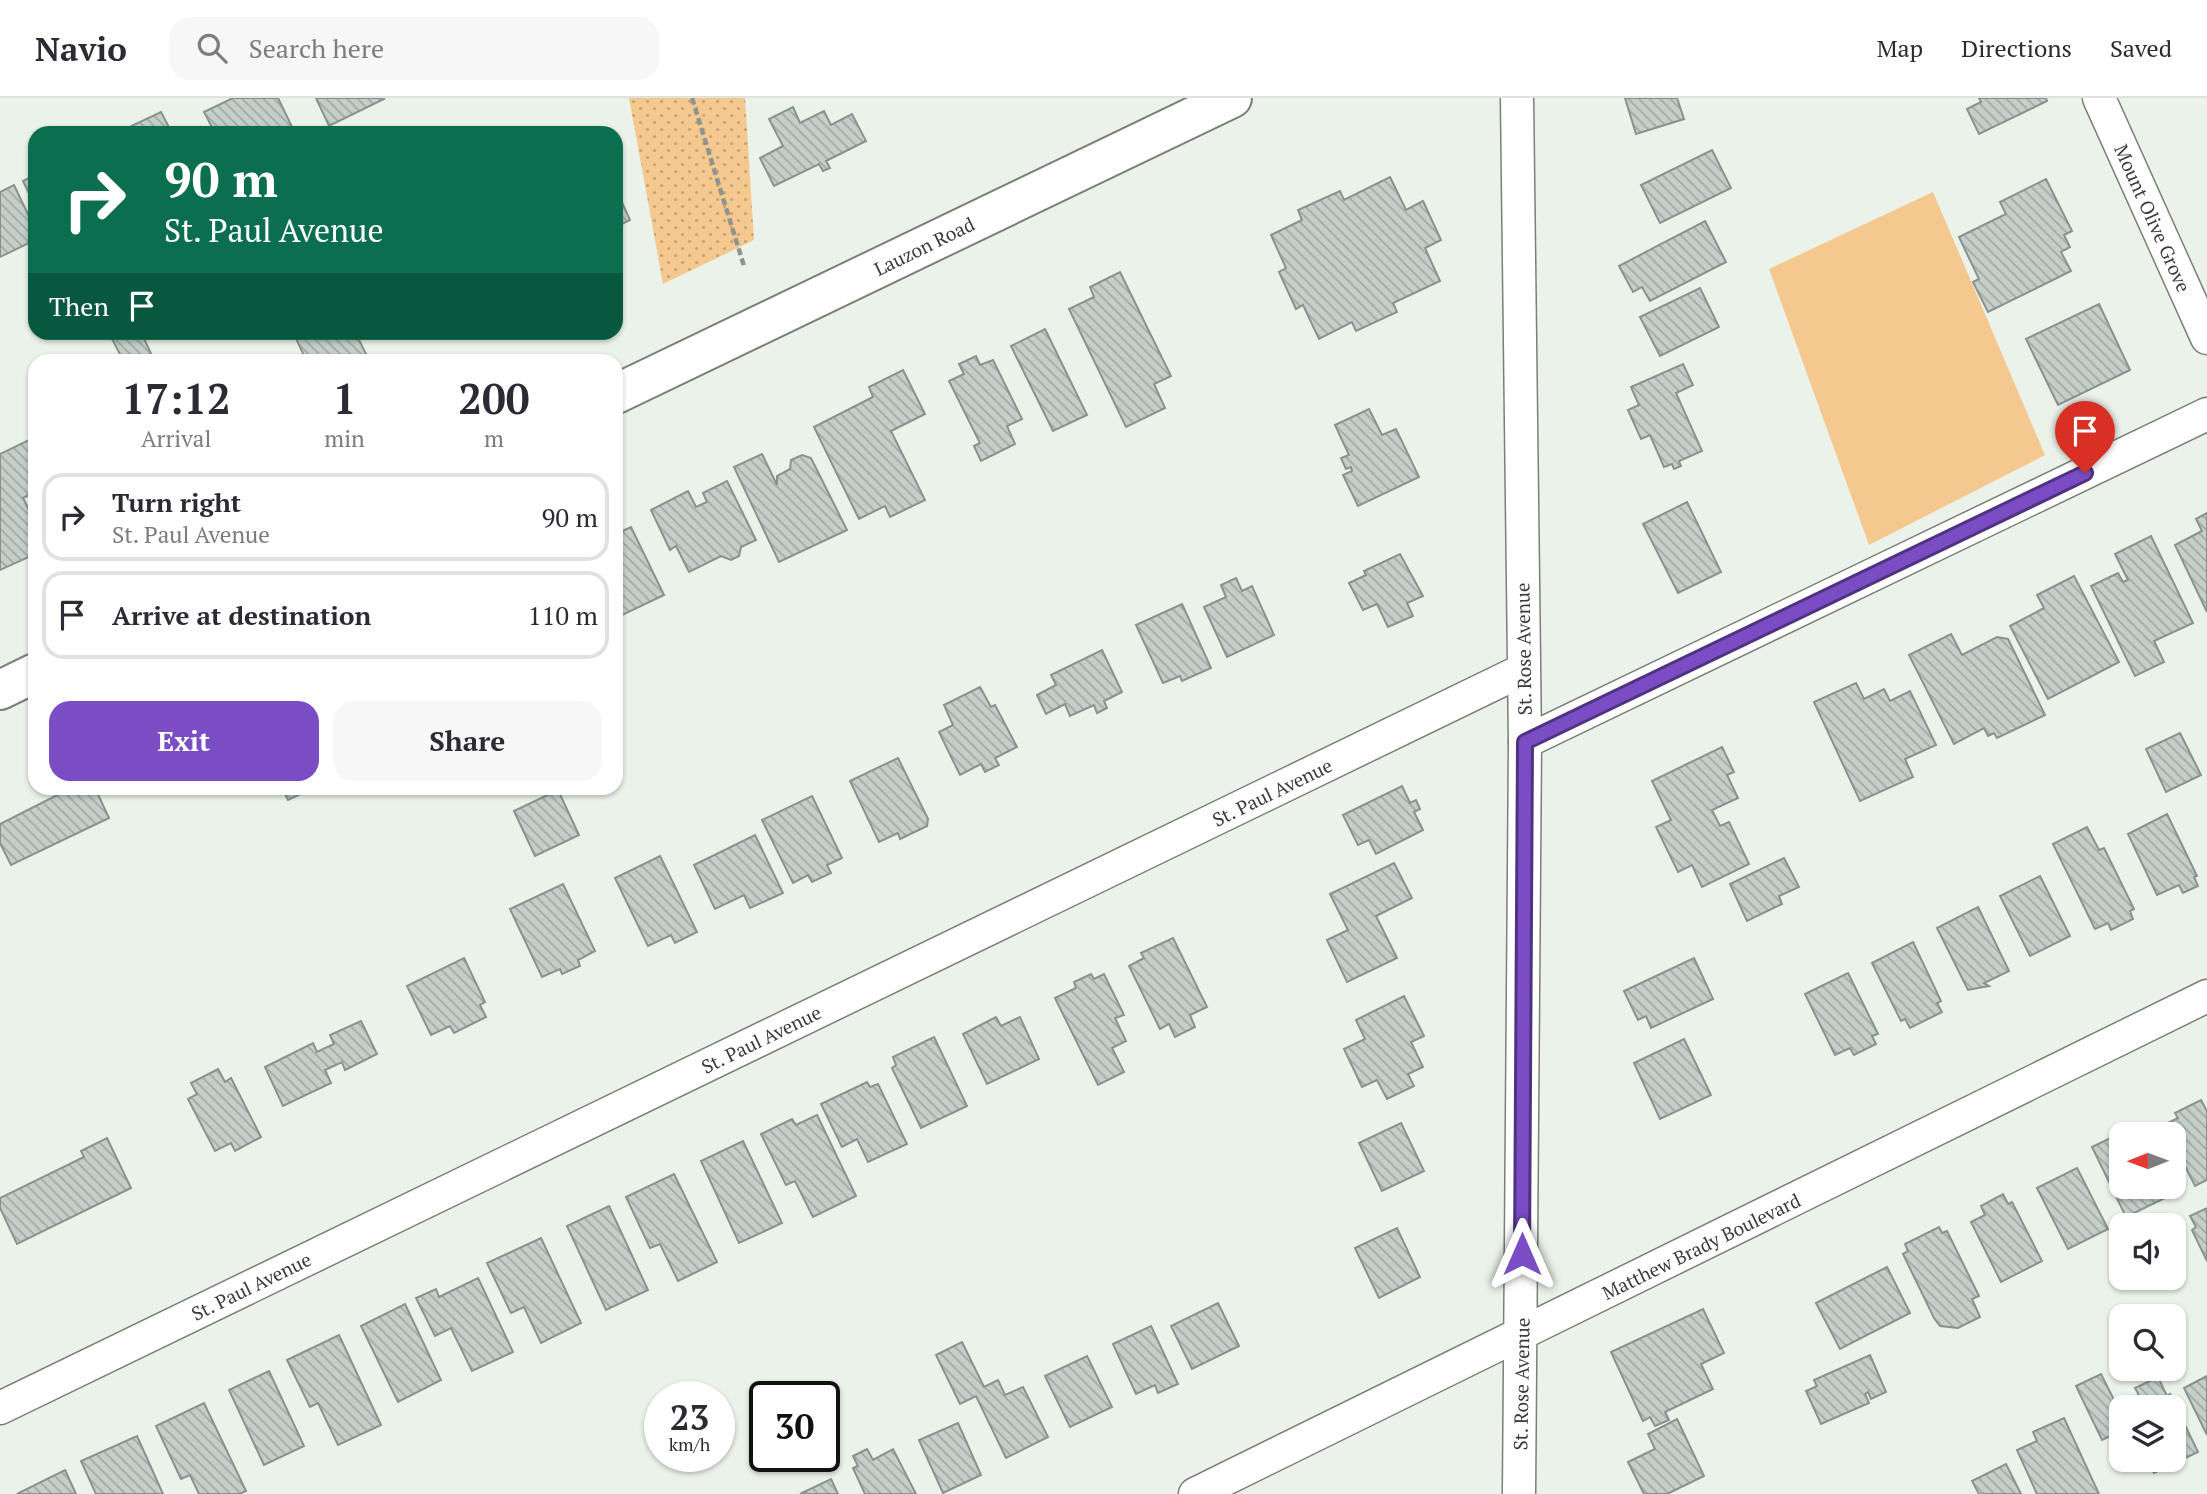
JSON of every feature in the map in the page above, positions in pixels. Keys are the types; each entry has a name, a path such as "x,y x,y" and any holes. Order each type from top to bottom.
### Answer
{"main road":[{"name":"Lauzon Road","path":"623,391 1232,98"},
{"path":"0,690 28,676"}],"street":[{"name":"St. Rose Avenue","path":"1517,98 1525,742 1519,1494"},
{"name":"Mount Olive Grove","path":"2099,98 2207,338"},
{"path":"1525,742 2207,414"},
{"name":"St. Paul Avenue","path":"0,1408 1523,670"},
{"name":"Matthew Brady Boulevard","path":"1195,1494 2207,996"}],"path":[{"path":"692,98 744,265"}],"shaded area":[{"path":"629,98 745,98 754,240 663,284"},
{"path":"1933,192 2045,455 1869,545 1769,269"}],"building":[{"path":"233,98 278,98 292,126 211,126 204,112"},
{"path":"316,98 383,98 384,99 329,126"},
{"path":"1625,98 1677,98 1684,119 1636,134"},
{"path":"1979,98 2046,98 2047,101 1979,134 1967,109 1981,102"},
{"path":"793,107 800,123 824,111 831,125 852,114 866,141 826,161 830,168 823,171 819,164 774,186 760,158 783,146 769,119"},
{"path":"161,112 168,126 132,126"},
{"path":"1712,150 1731,188 1660,223 1641,185"},
{"path":"1390,177 1406,210 1423,201 1441,240 1425,248 1440,281 1393,303 1397,312 1356,331 1352,322 1319,339 1303,305 1296,309 1279,272 1286,268 1271,235 1302,220 1298,210 1340,191 1344,200"},
{"path":"28,178 28,191 23,181"},
{"path":"2046,179 2072,231 2064,235 2070,247 2061,252 2071,271 1988,312 1973,282 1979,279 1959,237 2006,214 2000,202"},
{"path":"14,185 28,214 28,243 0,257 0,192"},
{"path":"623,204 630,220 623,224"},
{"path":"1705,221 1726,262 1650,301 1642,287 1633,292 1619,266"},
{"path":"1120,272 1171,376 1154,384 1165,408 1126,427 1069,309 1094,297 1090,287"},
{"path":"1700,288 1719,327 1660,356 1640,317"},
{"path":"2099,304 2130,370 2058,405 2026,339"},
{"path":"1045,329 1087,415 1053,431 1011,346"},
{"path":"113,340 145,340 151,354 120,354"},
{"path":"297,340 359,340 366,354 303,354"},
{"path":"976,356 980,365 993,360 1022,419 1007,426 1015,444 981,461 974,446 980,443 949,381 964,374 959,364"},
{"path":"1683,364 1693,385 1676,393 1702,451 1679,461 1681,466 1674,469 1672,464 1664,467 1650,435 1641,439 1628,410 1639,405 1631,387"},
{"path":"903,370 925,414 891,431 925,500 890,517 885,506 859,519 814,427 873,397 869,387"},
{"path":"1369,409 1382,435 1396,429 1419,477 1358,506 1343,475 1352,471 1351,467 1346,469 1341,458 1349,455 1335,425"},
{"path":"28,440 28,496 23,498 28,508 28,557 0,570 0,454"},
{"path":"762,454 777,485 777,476 790,469 791,460 802,455 811,458 847,530 779,562 734,467"},
{"path":"727,481 756,540 741,547 739,556 731,560 721,556 689,572 676,546 670,550 651,510 688,491 696,507 707,502 703,493"},
{"path":"1687,502 1721,572 1678,593 1643,524"},
{"path":"2207,513 2207,612 2175,545 2202,531 2196,519"},
{"path":"631,527 664,595 623,615 623,531"},
{"path":"2151,536 2193,623 2154,641 2164,662 2135,676 2091,586 2118,573 2123,582 2128,580 2115,554"},
{"path":"1400,554 1423,596 1407,603 1413,616 1388,627 1377,604 1363,610 1349,583 1366,575 1364,571"},
{"path":"2074,576 2119,662 2048,699 2010,626 2044,608 2037,595"},
{"path":"1236,578 1242,591 1252,586 1274,635 1227,657 1204,607 1226,597 1221,585"},
{"path":"1182,604 1211,668 1182,681 1180,676 1163,683 1136,625"},
{"path":"1951,634 1962,655 1997,637 2008,639 2045,715 1997,738 1994,733 1988,736 1984,728 1954,744 1909,655"},
{"path":"1102,650 1122,692 1104,701 1107,708 1097,713 1094,705 1070,716 1065,704 1046,714 1037,695 1056,685 1051,675"},
{"path":"1856,683 1864,699 1884,689 1890,701 1910,691 1936,745 1905,759 1913,777 1860,801 1814,702"},
{"path":"980,687 991,707 995,705 1017,747 995,758 999,765 985,772 981,764 960,775 939,732 953,725 944,705"},
{"path":"2180,733 2201,775 2166,792 2146,749"},
{"path":"1722,747 1734,772 1727,775 1738,798 1712,810 1720,826 1729,822 1749,864 1702,887 1692,865 1678,872 1656,827 1671,820 1652,781"},
{"path":"898,758 928,819 927,826 900,839 898,833 879,842 850,781"},
{"path":"1402,786 1410,803 1416,800 1420,809 1414,812 1423,830 1376,854 1369,840 1358,845 1343,815"},
{"path":"57,795 98,795 109,818 11,865 0,843 0,824"},
{"path":"286,795 298,795 288,800"},
{"path":"548,795 560,795 579,835 535,856 514,811"},
{"path":"812,796 842,858 827,865 831,873 812,882 808,875 793,883 762,820"},
{"path":"2167,814 2197,876 2194,877 2198,886 2183,893 2179,885 2157,895 2128,834"},
{"path":"2087,827 2099,850 2104,848 2134,909 2130,911 2133,919 2111,930 2108,923 2095,929 2053,844"},
{"path":"755,835 783,893 750,908 744,895 715,909 694,865"},
{"path":"660,856 697,932 675,943 671,935 648,946 615,878"},
{"path":"1784,858 1799,887 1779,896 1782,904 1747,921 1730,884"},
{"path":"1394,863 1412,898 1376,916 1397,958 1347,982 1327,940 1348,930 1330,894"},
{"path":"2040,876 2070,936 2030,956 2000,896"},
{"path":"563,884 595,951 578,960 580,966 562,974 560,969 542,977 510,909"},
{"path":"1978,907 2009,971 1984,983 1989,986 1968,990 1937,928"},
{"path":"1173,938 1207,1007 1190,1015 1195,1027 1175,1037 1169,1024 1160,1029 1129,966 1144,958 1141,953"},
{"path":"1913,942 1941,1001 1937,1003 1942,1012 1910,1028 1905,1019 1901,1021 1872,963"},
{"path":"464,958 485,1002 480,1005 486,1017 454,1033 450,1026 431,1035 407,986"},
{"path":"1694,958 1713,999 1651,1028 1646,1016 1638,1020 1624,991"},
{"path":"1848,973 1878,1034 1872,1036 1876,1044 1854,1055 1850,1048 1835,1055 1805,994"},
{"path":"1091,974 1094,979 1104,974 1124,1015 1115,1018 1126,1041 1112,1048 1124,1072 1098,1085 1055,998 1076,988 1074,982"},
{"path":"1404,996 1424,1036 1411,1042 1423,1067 1408,1074 1414,1086 1387,1099 1377,1080 1362,1087 1344,1049 1365,1039 1356,1020"},
{"path":"996,1017 1001,1026 1020,1017 1039,1059 987,1084 963,1034"},
{"path":"361,1021 377,1054 345,1070 342,1062 325,1070 331,1083 283,1106 265,1067 313,1043 317,1052 334,1044 330,1035"},
{"path":"934,1037 967,1106 921,1128 892,1068 896,1065 893,1057"},
{"path":"1684,1039 1711,1095 1660,1119 1634,1063"},
{"path":"218,1069 225,1082 231,1078 261,1137 235,1151 231,1143 215,1151 188,1099 197,1094 191,1083"},
{"path":"867,1082 870,1087 878,1084 907,1144 868,1162 857,1139 842,1147 821,1104"},
{"path":"2201,1100 2207,1111 2207,1180 2195,1186 2186,1168 2186,1122 2170,1122 2178,1118 2175,1113"},
{"path":"817,1115 856,1196 813,1217 795,1181 786,1185 761,1134 792,1119 796,1125"},
{"path":"1401,1123 1424,1171 1382,1191 1359,1143"},
{"path":"107,1138 131,1188 17,1244 0,1208 0,1198 84,1157 81,1151"},
{"path":"2109,1139 2109,1182 2092,1147"},
{"path":"743,1141 782,1223 739,1243 701,1161"},
{"path":"2077,1168 2108,1229 2068,1249 2037,1188"},
{"path":"674,1174 717,1262 678,1281 660,1244 650,1248 626,1197"},
{"path":"2003,1194 2008,1204 2012,1202 2042,1261 2001,1282 1971,1222 1985,1215 1981,1206"},
{"path":"2117,1199 2163,1199 2134,1213 2124,1213"},
{"path":"609,1206 648,1290 606,1310 567,1226"},
{"path":"2207,1208 2207,1261 2192,1230 2196,1227 2190,1216"},
{"path":"1939,1227 1942,1233 1947,1231 1979,1296 1972,1299 1980,1317 1958,1328 1940,1326 1934,1318 1903,1254 1908,1251 1905,1244"},
{"path":"1397,1228 1420,1277 1379,1298 1355,1248"},
{"path":"541,1238 581,1323 541,1343 524,1307 511,1313 487,1263"},
{"path":"1887,1267 1910,1313 1840,1349 1816,1303"},
{"path":"478,1278 513,1352 472,1371 451,1328 435,1336 416,1298 436,1289 439,1297"},
{"path":"1218,1303 1239,1346 1192,1369 1171,1326"},
{"path":"405,1304 441,1380 398,1402 361,1326"},
{"path":"1703,1309 1724,1353 1701,1364 1713,1389 1665,1412 1669,1420 1655,1426 1650,1417 1643,1421 1611,1352"},
{"path":"1151,1326 1178,1384 1158,1393 1155,1385 1136,1394 1113,1344"},
{"path":"339,1335 381,1425 338,1445 318,1403 310,1407 287,1360"},
{"path":"962,1342 984,1387 998,1380 1005,1395 1023,1387 1048,1437 1006,1458 976,1396 960,1404 936,1355"},
{"path":"1870,1355 1886,1392 1871,1399 1868,1392 1865,1394 1869,1403 1821,1424 1806,1391 1817,1386 1814,1380"},
{"path":"1087,1356 1112,1407 1070,1427 1045,1376"},
{"path":"269,1371 304,1446 264,1465 229,1390"},
{"path":"2101,1374 2112,1395 2109,1395 2109,1437 2102,1440 2076,1386"},
{"path":"2207,1376 2207,1435 2184,1388"},
{"path":"2150,1381 2160,1381 2167,1395 2139,1395 2135,1388"},
{"path":"204,1403 246,1491 239,1494 199,1494 190,1475 181,1479 156,1426"},
{"path":"2064,1418 2099,1494 2037,1494 2017,1450 2037,1441 2033,1432"},
{"path":"1677,1419 1704,1476 1667,1494 1644,1494 1628,1462 1655,1449 1648,1434"},
{"path":"958,1423 981,1475 943,1493 919,1440"},
{"path":"2186,1427 2198,1452 2186,1458"},
{"path":"137,1436 163,1494 96,1494 81,1461"},
{"path":"867,1449 873,1460 893,1449 916,1494 865,1494 853,1468 858,1466 853,1456"},
{"path":"2006,1464 2021,1494 1979,1494 1972,1481"},
{"path":"65,1470 76,1494 17,1494"},
{"path":"831,1479 838,1494 800,1494"}],"route":[{"path":"1522,1254 1525,742 2085,473"}]}
